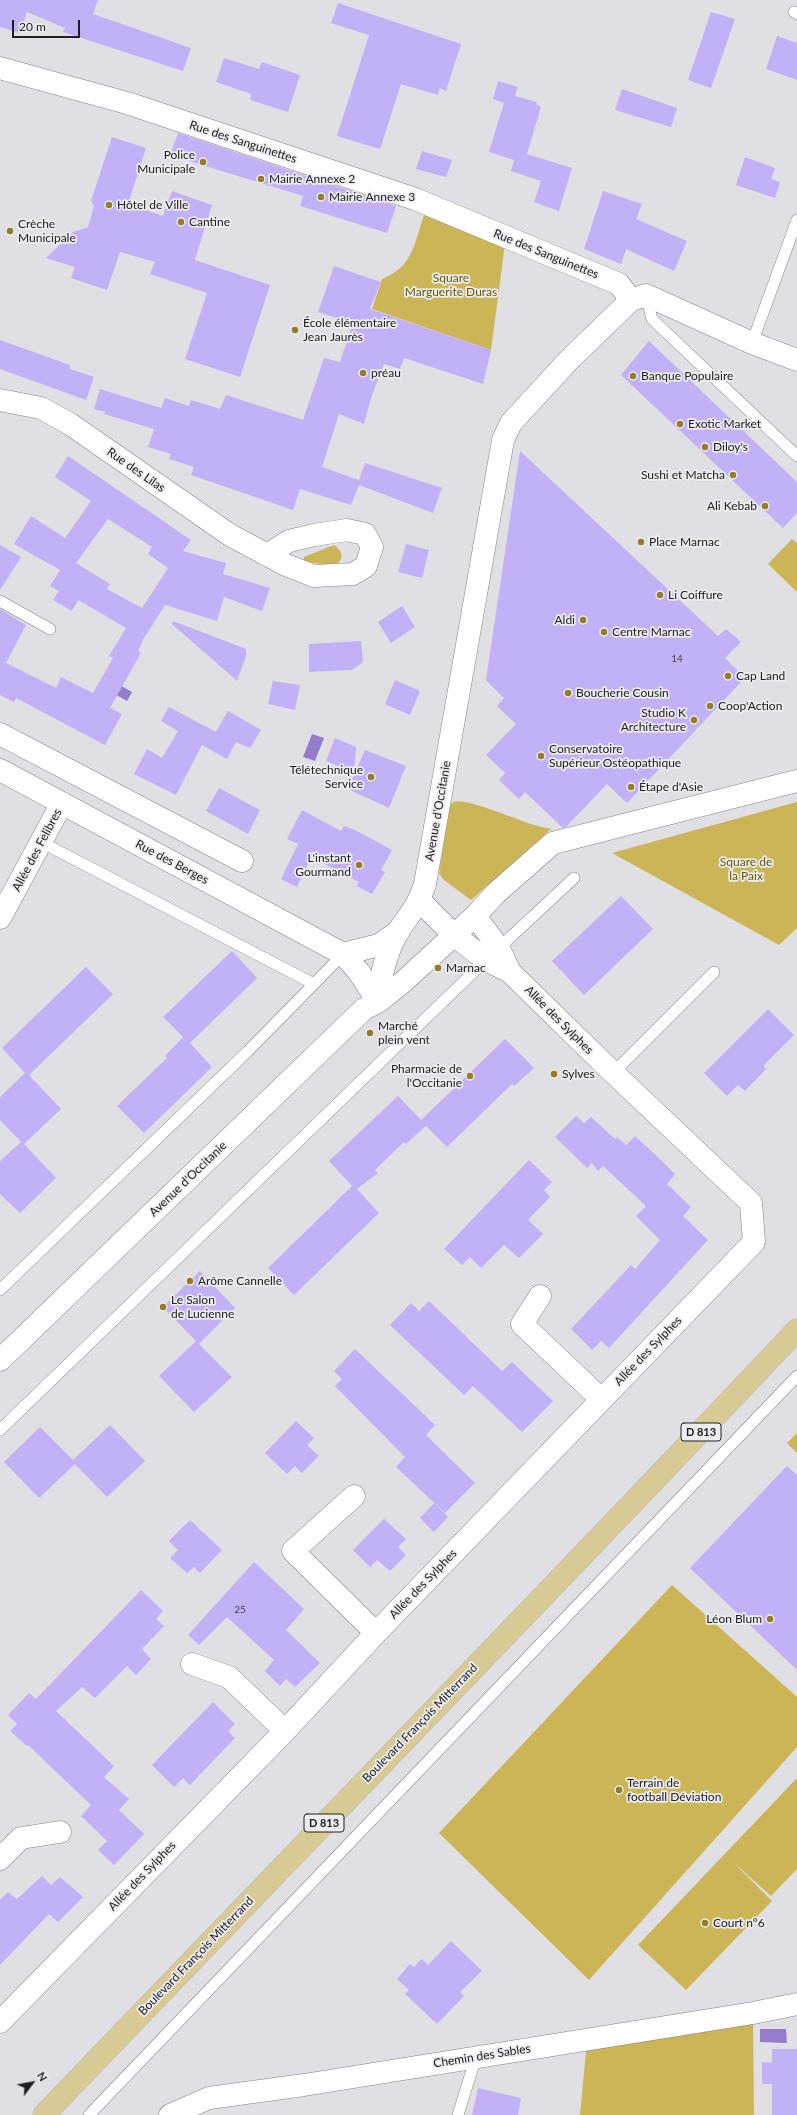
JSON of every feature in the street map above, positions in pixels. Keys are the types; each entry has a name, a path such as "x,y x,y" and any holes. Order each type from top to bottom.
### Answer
{"main road":[{"name":"Boulevard François Mitterrand","path":"44,2115 605,1533 797,1330"}],"street":[{"name":"Rue des Sanguinettes","path":"0,68 118,100 415,199 619,284 639,297"},
{"path":"639,297 797,360"},
{"name":"Avenue d'Occitanie","path":"378,1002 382,969 399,931 420,901 454,721 503,440 511,423 569,360 639,297"},
{"name":"Rue des Lilas","path":"0,400 41,408 70,424 230,535 267,555"},
{"path":"0,734 242,861"},
{"name":"Rue des Berges","path":"0,770 343,954"},
{"name":"Avenue d'Occitanie","path":"0,1360 364,1009 378,1002 403,982 455,936 496,893 553,843 797,781"},
{"name":"Allée des Felibres","path":"0,918 62,803"},
{"path":"420,901 455,936"},
{"name":"Allée des Sylphes","path":"475,916 492,954"},
{"name":"Avenue d'Occitanie","path":"343,954 378,945 399,931"},
{"name":"Allée des Sylphes","path":"0,2022 285,1731 376,1633 754,1242 751,1203 613,1073 492,954 455,936"},
{"path":"343,954 359,972 378,1002"},
{"path":"540,1296 522,1324 601,1399"},
{"path":"354,1496 293,1551 376,1633"},
{"path":"192,1664 229,1677 285,1731"},
{"path":"0,1859 21,1838 60,1832"},
{"name":"Chemin des Sables","path":"170,2115 209,2098 753,2013 797,2004"}],"lane":[{"path":"752,343 797,220"},
{"path":"639,297 652,319 797,456"},
{"path":"0,601 50,629"},
{"path":"41,842 314,984"},
{"path":"0,1430 492,954 574,878"},
{"path":"0,1290 248,1051 343,954"},
{"path":"613,1073 714,972"},
{"path":"88,2115 797,1376"},
{"path":"458,2115 476,2057"}],"green space":[{"name":"Square Marguerite Duras","path":"424,215 505,244 491,350 372,309 382,279 400,268 411,253"},
{"path":"792,539 797,543 797,592 768,564"},
{"path":"334,545 342,555 338,563 335,565 304,562 304,557"},
{"path":"453,802 474,804 540,827 551,829 471,900 444,880 439,873 450,805"},
{"name":"Square de la Paix","path":"797,802 797,928 779,945 612,853"},
{"path":"797,1433 797,1453 787,1443"},
{"name":"Terrain de football Déviation","path":"672,1585 797,1697 797,1747 589,1980 439,1833"},
{"name":"Court n°6","path":"797,1778 797,1869 771,1896 733,1862 772,1901 686,1990 638,1945"},
{"path":"753,2023 754,2115 580,2115 586,2051"}],"shaded area":[{"path":"107,678 132,692 127,701 102,687"},
{"path":"312,734 324,738 315,761 303,757"},
{"path":"760,2029 786,2029 787,2043 760,2042"}],"building":[{"path":"0,0 98,0 93,14 191,48 183,71 63,32 65,28 27,12 20,33 0,27"},
{"path":"338,3 461,44 446,91 440,88 438,95 401,84 380,149 337,136 369,35 331,23"},
{"path":"711,12 735,19 711,88 688,80"},
{"path":"777,36 797,43 797,80 766,69"},
{"path":"224,58 259,69 262,62 300,75 288,112 250,100 251,94 216,82"},
{"path":"498,81 518,87 515,96 537,102 536,104 541,107 527,154 572,168 559,211 534,202 541,181 511,171 514,160 489,152 504,103 493,99"},
{"path":"622,89 677,108 671,127 615,110"},
{"path":"178,133 396,206 387,233 300,206 303,196 170,155"},
{"path":"112,137 146,148 128,204 163,216 172,191 212,205 195,260 270,285 240,377 185,359 207,293 150,274 155,262 120,252 107,290 71,278 75,267 46,258 73,232 88,227 94,206 91,201"},
{"path":"422,151 452,160 446,177 416,169"},
{"path":"745,157 775,168 771,179 780,182 775,198 736,185"},
{"path":"603,191 642,204 636,219 687,241 674,271 626,249 621,264 584,249"},
{"path":"334,266 381,282 370,309 491,350 483,384 404,358 400,369 384,364 372,395 364,424 339,414 322,467 359,480 365,463 442,488 433,513 359,485 351,505 300,489 293,510 191,475 194,467 169,459 171,454 148,447 154,429 104,414 105,412 94,409 100,389 161,408 165,398 189,406 191,400 220,409 226,395 303,420 324,358 340,362 353,323 318,312"},
{"path":"0,340 70,365 70,369 94,377 86,400 0,369"},
{"path":"649,341 797,482 797,513 783,528 621,375"},
{"name":"Centre Marnac","path":"520,451 718,636 726,629 741,642 725,658 741,674 742,681 627,803 607,784 566,827 563,828 525,792 519,799 499,780 505,773 486,755 516,724 497,706 504,698 486,680"},
{"path":"68,456 191,540 183,551 226,563 223,574 270,588 262,611 224,597 217,621 165,605 144,638 138,651 141,653 110,708 122,714 105,745 16,698 14,702 0,695 0,609 26,625 6,663 56,688 61,677 93,693 113,658 109,656 126,628 78,600 72,611 53,600 59,591 50,586 60,570 14,544 31,516 65,538 91,501 55,477","holes":["108,519 152,547 148,554 168,568 142,608 107,589 110,584 76,563"]},
{"path":"406,544 429,550 422,578 398,572"},
{"path":"0,545 21,557 0,590"},
{"path":"402,606 415,627 391,643 378,622"},
{"path":"173,621 246,649 246,656 237,681 172,624"},
{"path":"361,641 363,662 352,670 309,672 309,644"},
{"path":"395,680 420,691 410,715 385,704"},
{"path":"273,681 300,685 295,710 268,704"},
{"path":"169,707 216,732 228,711 261,730 250,748 236,742 227,759 202,745 176,795 134,774 147,749 162,758 178,731 161,721"},
{"path":"335,738 356,747 354,773 326,761"},
{"name":"Télétechnique Service","path":"365,750 406,766 389,808 348,789"},
{"path":"219,788 260,810 248,834 206,811"},
{"path":"302,810 341,831 344,826 355,830 392,850 381,870 385,872 372,894 357,886 359,882 311,857 297,887 281,879 298,844 287,839"},
{"path":"621,896 653,929 584,995 552,961"},
{"path":"232,951 257,978 190,1043 212,1067 144,1133 117,1106 167,1058 165,1056 183,1037 163,1017"},
{"path":"86,967 113,994 29,1075 61,1109 24,1144 56,1178 20,1213 0,1194 0,1161 21,1142 0,1120 0,1097 25,1073 2,1048"},
{"path":"768,1009 794,1035 763,1066 766,1069 745,1091 738,1085 727,1096 704,1073"},
{"path":"505,1039 534,1068 514,1086 512,1084 447,1147 426,1126 406,1144 404,1142 375,1170 378,1173 357,1189 379,1213 294,1295 268,1268 352,1186 329,1161 398,1096 421,1120"},
{"path":"576,1116 584,1123 591,1117 615,1139 617,1137 626,1145 635,1136 660,1159 675,1174 667,1184 691,1207 683,1216 708,1240 609,1348 601,1341 592,1350 571,1329 631,1265 635,1269 660,1240 636,1216 646,1206 603,1166 598,1171 592,1163 587,1168 555,1137"},
{"path":"529,1160 552,1182 544,1190 550,1197 528,1220 543,1234 519,1258 504,1245 481,1268 470,1257 462,1265 444,1249"},
{"path":"200,1271 235,1308 199,1344 232,1377 194,1412 159,1376 196,1341 163,1307"},
{"path":"429,1301 502,1371 512,1362 553,1401 522,1432 473,1386 464,1395 390,1325 411,1303 419,1311"},
{"path":"355,1349 435,1425 426,1435 475,1483 445,1513 396,1467 405,1457 335,1386 342,1379 334,1371"},
{"path":"296,1421 314,1438 307,1445 319,1456 302,1473 295,1466 287,1474 265,1453"},
{"path":"110,1425 145,1461 107,1497 75,1464 39,1498 4,1462 40,1427 73,1460"},
{"name":"Léon Blum","path":"787,1466 797,1475 797,1670 690,1568"},
{"path":"434,1503 448,1517 434,1532 420,1518"},
{"path":"384,1519 406,1539 398,1547 406,1555 390,1571 377,1560 370,1567 353,1550"},
{"path":"190,1520 222,1550 200,1573 194,1567 187,1573 170,1558 178,1550 169,1541"},
{"path":"254,1562 304,1609 286,1630 320,1663 295,1687 286,1679 280,1686 265,1671 274,1660 227,1617 199,1645 188,1635"},
{"path":"141,1590 163,1611 156,1619 164,1626 142,1649 151,1659 136,1675 127,1666 95,1698 82,1687 56,1711 114,1766 104,1777 129,1799 119,1810 144,1834 114,1865 98,1850 107,1841 81,1816 91,1805 28,1745 27,1746 10,1731 17,1724 8,1715 29,1693 36,1699"},
{"path":"213,1702 235,1724 228,1731 235,1738 190,1785 183,1778 174,1787 152,1765"},
{"path":"42,1876 51,1885 60,1877 83,1897 58,1922 49,1914 0,1965 0,1900 8,1892 17,1899"},
{"path":"451,1941 482,1971 460,1992 464,1996 437,2024 405,1994 409,1990 397,1979 410,1964 414,1967 422,1959 428,1965"},
{"path":"772,2049 797,2049 797,2115 772,2115 772,2084 762,2084 762,2062 772,2063"},
{"path":"478,2088 521,2098 518,2115 472,2115"}],"place":[{"name":"Police Municipale","path":"203,162"},
{"name":"Mairie Annexe 2","path":"261,179"},
{"name":"Mairie Annexe 3","path":"321,197"},
{"name":"Hôtel de Ville","path":"109,205"},
{"name":"Cantine","path":"181,222"},
{"name":"Crèche Municipale","path":"10,231"},
{"name":"École élémentaire Jean Jaurès","path":"295,330"},
{"name":"préau","path":"363,373"},
{"name":"Banque Populaire","path":"633,376"},
{"name":"Exotic Market","path":"680,424"},
{"name":"Diloy's","path":"705,447"},
{"name":"Sushi et Matcha","path":"733,475"},
{"name":"Ali Kebab","path":"765,506"},
{"name":"Place Marnac","path":"641,542"},
{"name":"Li Coiffure","path":"660,595"},
{"name":"Aldi","path":"583,620"},
{"name":"Centre Marnac","path":"604,632"},
{"name":"Cap Land","path":"728,676"},
{"name":"Boucherie Cousin","path":"568,693"},
{"name":"Coop'Action","path":"710,706"},
{"name":"Studio K Architecture","path":"694,720"},
{"name":"Conservatoire Supérieur Ostéopathique","path":"541,756"},
{"name":"Télétechnique Service","path":"371,777"},
{"name":"Étape d'Asie","path":"631,787"},
{"name":"L'instant Gourmand","path":"359,865"},
{"name":"Marnac","path":"438,968"},
{"name":"Marché plein vent","path":"370,1033"},
{"name":"Sylves","path":"554,1074"},
{"name":"Pharmacie de l'Occitanie","path":"470,1076"},
{"name":"Arôme Cannelle","path":"190,1281"},
{"name":"Le Salon de Lucienne","path":"163,1307"},
{"name":"Léon Blum","path":"770,1619"},
{"name":"Terrain de football Déviation","path":"619,1790"},
{"name":"Court n°6","path":"705,1923"}]}
